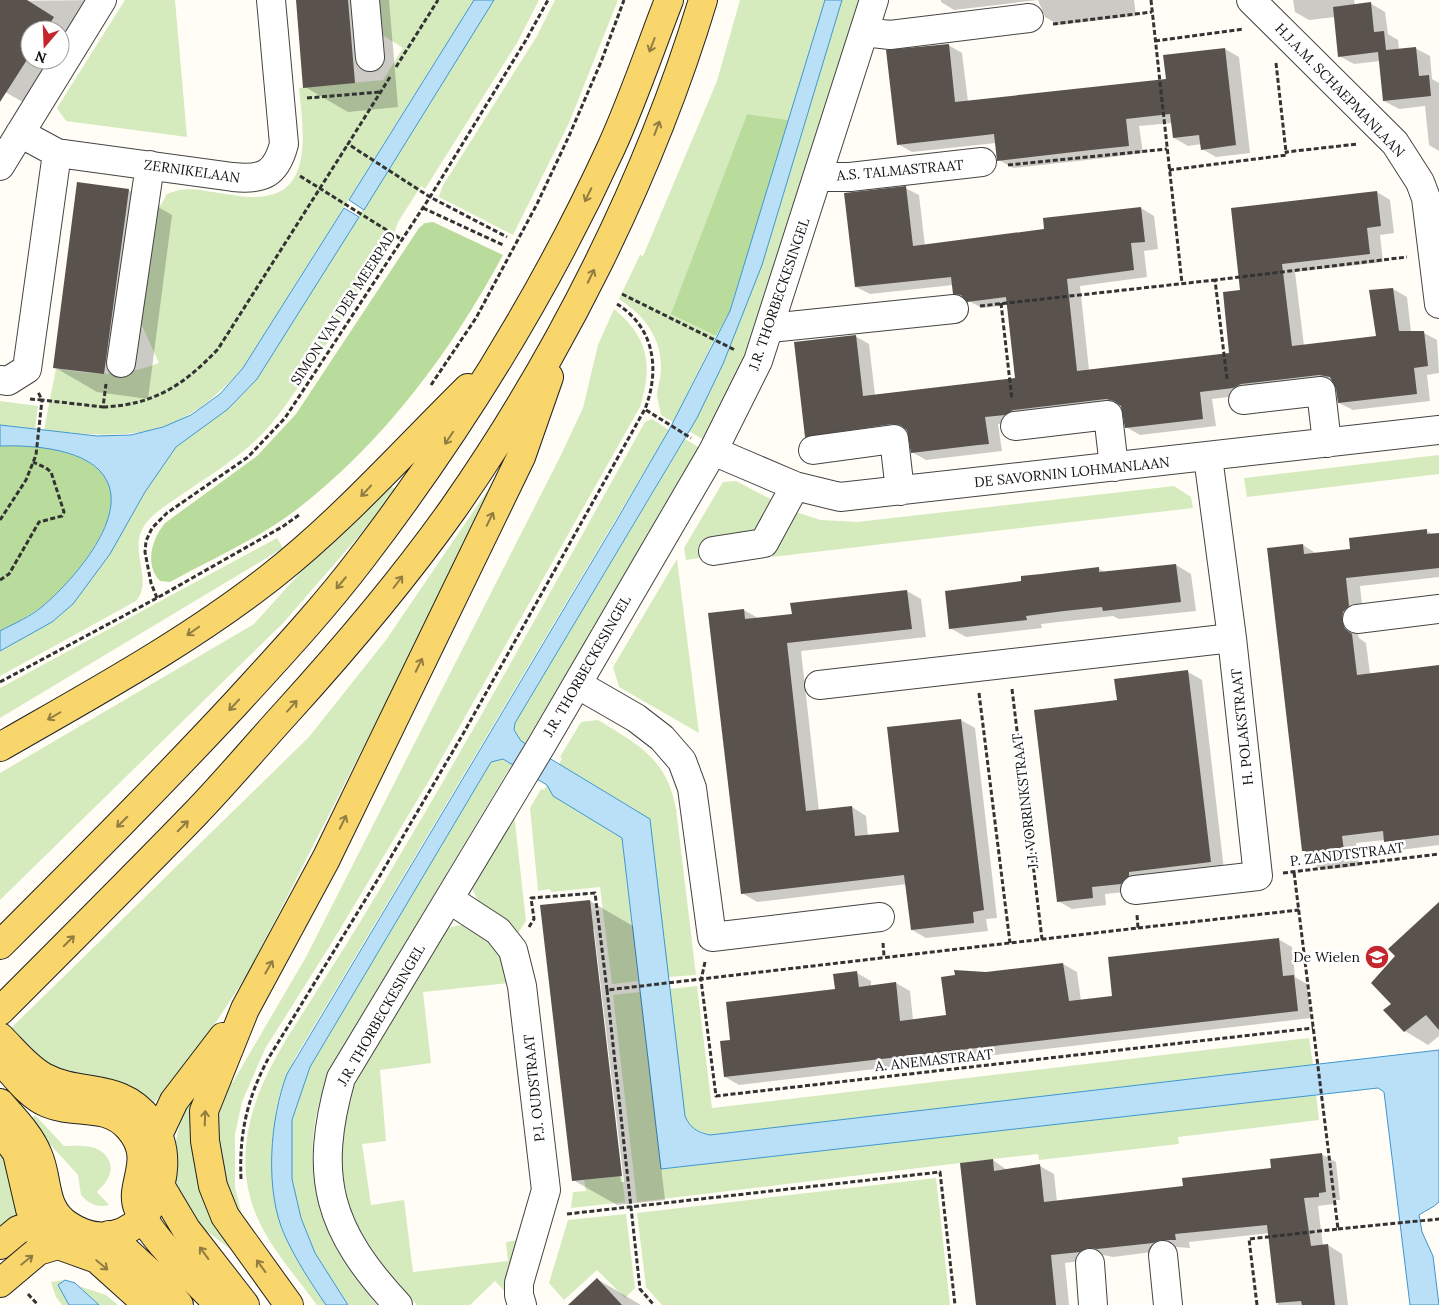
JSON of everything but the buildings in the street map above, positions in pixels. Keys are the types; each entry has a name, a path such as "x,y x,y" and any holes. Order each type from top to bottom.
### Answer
{"main road":[{"path":"1,944 154,790 289,645 360,561 409,494 466,412 542,285 612,146 669,0"},
{"path":"0,1011 195,814 334,659 393,588 452,510 501,436 569,319 613,232 650,148 703,0"},
{"path":"290,1305 225,1216 213,1186 204,1141 204,1111 245,1009 326,858 521,457 569,319"},
{"path":"0,747 184,638 271,577 358,500 503,353"},
{"path":"158,1135 174,1101 245,1009"},
{"path":"0,1037 44,1102 64,1108 87,1108 103,1111 117,1118 132,1132 141,1154 141,1174 136,1195 137,1207 143,1218 166,1247 218,1305"},
{"path":"0,1059 25,1074 45,1078 60,1084 118,1096 139,1109 151,1122 158,1135 163,1158 161,1187 143,1218 130,1228 109,1236 80,1232 67,1224 47,1219 18,1230 0,1245"},
{"path":"0,1103 25,1132 38,1155 48,1201 47,1219"},
{"path":"0,1129 17,1153 27,1200 47,1219 58,1245"},
{"path":"161,1187 186,1229 245,1305"},
{"path":"109,1236 160,1282 179,1305"},
{"path":"0,1283 38,1251 58,1245 97,1259 148,1305"}],"street":[{"path":"0,166 102,0"},
{"path":"271,0 284,144 277,161"},
{"path":"365,0 370,57"},
{"name":"J.R. THORBECKESINGEL","path":"398,1305 364,1266 339,1224 332,1200 328,1173 331,1113 341,1078 577,684 702,444 758,361 874,0"},
{"name":"H.J.A.M. SCHAEPMANLAAN","path":"1251,0 1392,140 1410,164 1426,198 1439,304"},
{"path":"864,32 890,35 1030,18"},
{"name":"ZERNIKELAAN","path":"20,132 57,153 255,178 264,176 277,161"},
{"path":"0,380 8,381 27,369 57,153"},
{"name":"A.S. TALMASTRAAT","path":"818,177 850,177 982,162"},
{"path":"121,363 150,165"},
{"path":"770,328 954,309"},
{"path":"1235,393 1321,391 1327,443"},
{"path":"1015,426 1108,415 1114,467"},
{"name":"DE SAVORNIN LOHMANLAAN","path":"702,444 796,486 840,497 1439,430"},
{"path":"813,450 894,439 900,490"},
{"name":"H. POLAKSTRAAT","path":"1208,457 1232,638 1258,876"},
{"path":"713,551 764,543 796,486"},
{"path":"1357,619 1439,610"},
{"path":"819,685 1232,638"},
{"path":"577,684 636,718 662,738 682,761 692,788 712,937 880,918"},
{"path":"1135,890 1258,876"},
{"name":"P.J. OUDSTRAAT","path":"449,899 498,931 513,950 522,986 546,1190 520,1283 519,1295 522,1305"},
{"path":"1163,1255 1168,1305"},
{"path":"1090,1263 1093,1305"}],"path":[{"path":"0,520 26,480 36,455 42,400 103,407 125,406 145,402 172,389 197,372 218,349 438,0"},
{"name":"SIMON VAN DER MEERPAD","path":"158,598 151,583 145,552 146,541 152,528 167,513 248,457 284,418 430,197 526,40 548,0"},
{"path":"425,392 476,318 537,204 580,112 624,0"},
{"path":"1150,0 1182,283"},
{"path":"1030,18 1041,26 1152,12"},
{"path":"1155,41 1276,25"},
{"path":"1169,170 1287,156 1275,53"},
{"path":"279,100 380,92"},
{"path":"1286,152 1392,140"},
{"path":"348,144 395,172 430,197 507,237"},
{"path":"982,162 998,166 1167,149"},
{"path":"277,161 402,239"},
{"path":"423,208 504,245"},
{"path":"954,309 1433,254"},
{"path":"1215,280 1235,393"},
{"path":"622,294 733,349"},
{"path":"1001,303 1015,426"},
{"path":"241,1184 240,1160 243,1126 254,1086 268,1058 378,879 463,734 646,409 654,379 651,346 645,333 629,312 617,304"},
{"path":"103,407 106,383 121,363"},
{"path":"646,409 702,444"},
{"path":"0,580 9,574 39,522 57,519 64,512 51,472 33,462"},
{"path":"0,682 158,598 282,527 304,512"},
{"name":"J.J. VORRINKSTRAAT","path":"1009,663 1042,939"},
{"path":"976,667 1010,942"},
{"name":"P. ZANDTSTRAAT","path":"1258,876 1439,854"},
{"path":"1294,872 1338,1229"},
{"path":"1135,890 1138,928"},
{"path":"513,950 534,919 532,898 595,892 640,1289 654,1305"},
{"path":"607,990 1299,910"},
{"name":"A. ANEMASTRAAT","path":"712,937 701,980 716,1096 1313,1028"},
{"path":"539,1217 940,1172 955,1305"},
{"path":"1257,1305 1249,1239 1439,1219"}],"green space":[{"path":"125,0 175,0 187,137 66,121 57,108"},
{"path":"376,0 474,0 243,368 220,391 198,409 176,421 154,429 104,435 44,430 56,369 108,374 132,371 159,363 139,319 154,204 161,205 167,194 187,189 254,197 281,191 292,181 299,168 302,152 303,136 299,88 383,80 403,48 379,33"},
{"path":"494,0 539,0 517,43 425,189 421,186 398,222 390,246 287,403 272,423 246,449 147,521 140,536 139,555 143,584 141,593 136,601 0,676 0,651 52,622 73,604 110,554 145,492 176,447 228,409 257,379"},
{"path":"555,0 618,0 569,123 513,235 439,197 442,187 537,36"},
{"path":"740,0 825,0 789,120 747,114 672,314 716,336 673,422 661,415 657,396 661,358 655,337 644,320 619,299 640,255 643,256 717,81"},
{"path":"842,0 862,0 746,359 704,440 689,431 723,364 762,265"},
{"path":"747,114 789,120 730,311 716,336 671,314"},
{"path":"433,222 503,255 461,326 413,394 358,456 296,510 251,539 170,582 160,581 152,567 151,559 153,544 160,529 165,523 257,456 296,414 419,228 425,223"},
{"path":"614,309 635,331 645,353 647,365 646,378 640,407 430,779 331,944 265,1049 242,1102 235,1134 235,1188 243,1219 222,1191 215,1126 224,1083 233,1082 306,957 560,457 583,408 598,345"},
{"path":"0,401 38,406 35,429 0,425"},
{"path":"652,419 669,430 295,1058 281,1090 276,1110 274,1198 284,1235 326,1305 317,1305 274,1248 254,1209 248,1188 245,1164 247,1138 257,1097 285,1042 370,905 463,747 645,422"},
{"path":"685,439 700,448 525,743 516,735 514,730 515,723"},
{"path":"29,445 61,451 83,459 100,471 107,480 112,495 110,513 103,531 92,550 65,585 40,608 0,631 0,446"},
{"path":"1439,455 1439,474 1247,497 1244,478"},
{"path":"511,456 253,964 193,1055 151,1106 49,1069 7,1032 309,737 386,640"},
{"path":"383,481 398,491 283,623 0,900 0,773 254,624"},
{"path":"736,481 778,503 763,528 705,557 686,560 684,548 723,482"},
{"path":"1174,486 1191,497 1193,508 772,557 792,511 821,520 857,522"},
{"path":"277,538 283,548 0,718 0,688"},
{"path":"677,559 699,733 619,687 613,667"},
{"path":"598,720 626,737 649,755 658,765 672,792 676,809 696,975 668,977 650,819 559,764 562,759 560,757 581,722"},
{"path":"503,759 512,764 349,1037 332,1069 320,1100 313,1141 315,1183 319,1204 338,1251 377,1305 348,1305 315,1254 301,1218 292,1179 292,1120 310,1067 491,762"},
{"path":"547,785 554,796 622,838 638,981 612,984 600,887 551,892 550,889 538,891 530,808 541,789 544,790"},
{"path":"514,814 526,921 518,933 479,903 471,886"},
{"path":"465,924 485,937 495,947 499,953 509,983 423,992 431,1063 380,1070 386,1141 362,1144 371,1205 404,1200 413,1272 508,1261 506,1242 520,1240 508,1295 495,1281 470,1305 417,1305 372,1253 353,1216 344,1180 342,1162 343,1125 353,1089 361,1072 447,928"},
{"path":"697,986 712,1108 1309,1038 1313,1065 710,1135 692,1128 685,1116 670,989"},
{"path":"640,992 661,1169 1316,1094 1319,1120 1178,1137 1179,1144 1039,1160 1038,1154 637,1202 613,995"},
{"path":"195,1089 213,1220 234,1252 208,1232 201,1238 190,1219 177,1182 174,1164 175,1146 179,1128"},
{"path":"35,1115 64,1146 95,1148 105,1155 110,1163 110,1173 106,1182 97,1192 109,1205 101,1206 94,1204 87,1201 81,1195 78,1175 29,1121"},
{"path":"0,1146 11,1170 22,1220 0,1235"},
{"path":"622,1176 625,1202 571,1208 573,1192 586,1191 584,1180"},
{"path":"936,1178 950,1305 662,1305 646,1287 637,1213"},
{"path":"626,1214 635,1288 625,1298 597,1270 564,1300 549,1283 568,1220"},
{"path":"65,1280 58,1285 69,1305 62,1305 56,1297 51,1282"},
{"path":"79,1286 106,1295 118,1305 99,1305"}],"water":[{"path":"474,0 494,0 364,210 349,200"},
{"path":"825,0 842,0 762,265 723,364 697,418 515,723 514,730 521,741 650,819 685,1116 694,1129 710,1135 1439,1050 1439,1202 1419,1215 1422,1232 1433,1256 1439,1305 1410,1305 1384,1092 1378,1088 661,1169 622,838 553,796 547,785 503,759 491,762 310,1067 292,1120 292,1179 301,1218 315,1253 348,1305 326,1305 304,1271 285,1236 278,1218 274,1198 272,1155 273,1133 281,1092 287,1074 669,430 730,311"},
{"path":"344,208 359,217 257,379 228,409 176,447 145,492 110,554 73,604 52,622 0,651 0,631 28,617 43,606 67,582 93,550 103,532 109,514 111,497 107,481 99,470 88,461 74,455 43,448 0,446 0,425 97,436 131,435 163,427 191,415 220,394 243,368"},
{"path":"65,1280 75,1283 99,1305 69,1305 58,1285"}],"place":[{"name":"De Wielen","path":"1377,957"}]}
